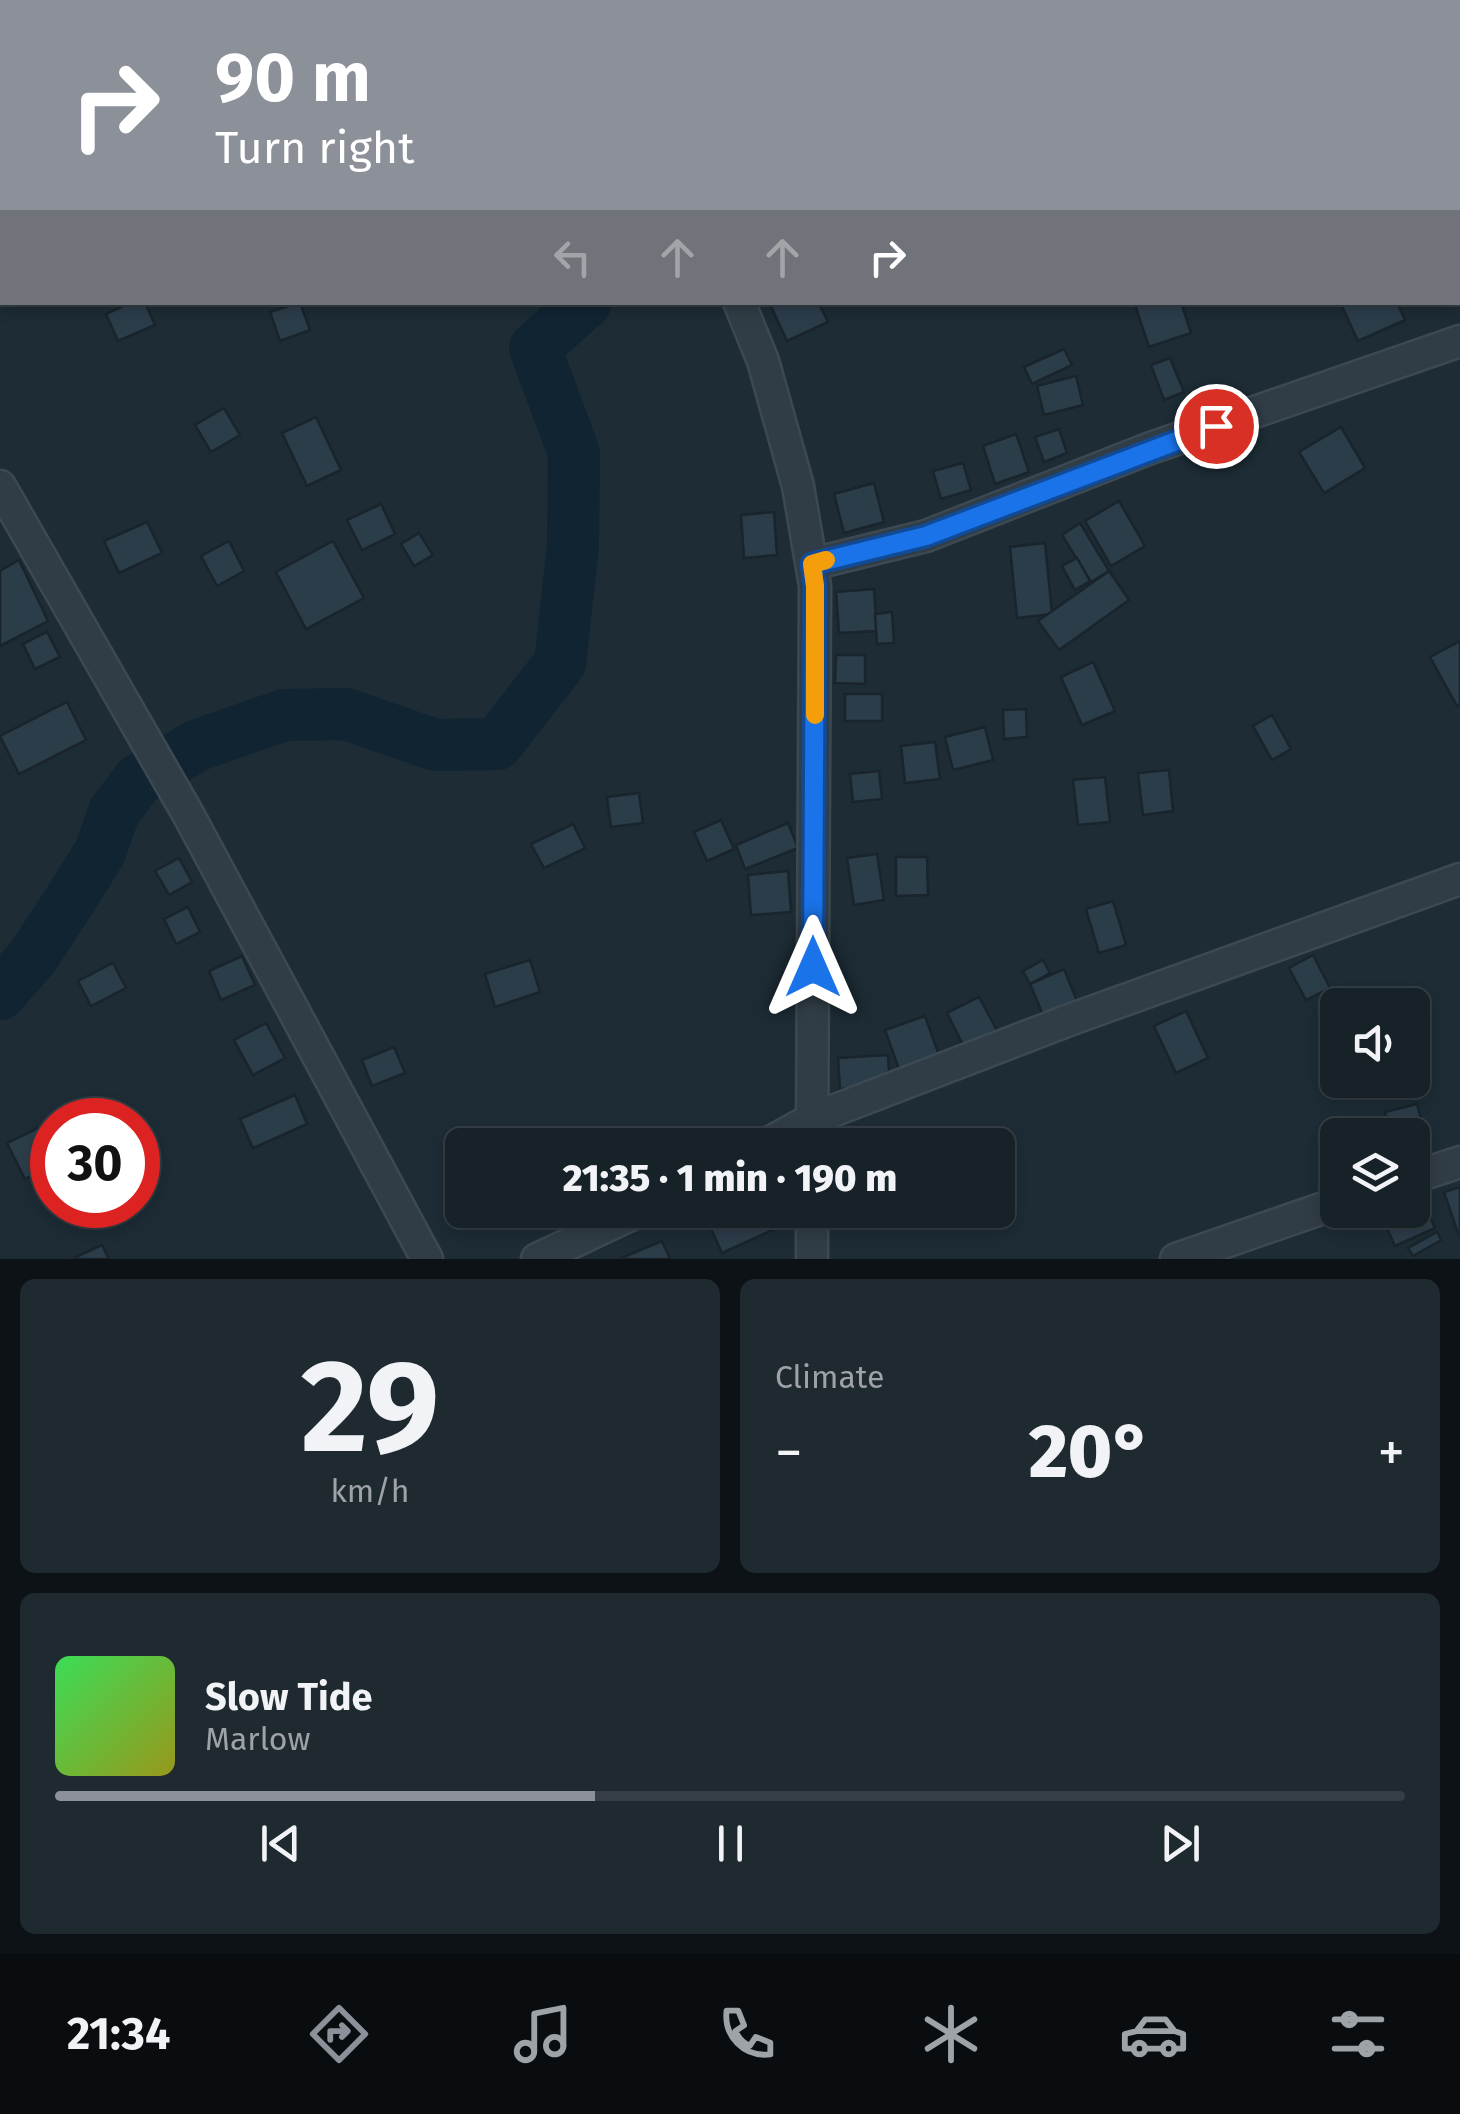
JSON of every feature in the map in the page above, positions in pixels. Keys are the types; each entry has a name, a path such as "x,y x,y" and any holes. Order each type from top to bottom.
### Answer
{"street":[{"path":"744,314 762,361 798,486 815,586 812,1128"},
{"path":"812,564 926,536 1148,449 1458,345"},
{"path":"0,486 188,814 427,1259"},
{"path":"821,1128 1072,1019 1460,879"},
{"path":"1430,1172 1460,1162"},
{"path":"1176,1259 1320,1209"},
{"path":"537,1259 603,1228"},
{"path":"812,1228 812,1259"}],"building":[{"path":"126,305 146,305 155,325 118,341 106,314"},
{"path":"301,305 310,330 280,341 270,312"},
{"path":"770,305 820,305 828,322 787,341"},
{"path":"1135,305 1182,305 1191,333 1149,347"},
{"path":"1341,305 1398,305 1405,320 1358,341"},
{"path":"1064,349 1072,365 1032,384 1024,367"},
{"path":"1170,358 1184,392 1164,400 1151,365"},
{"path":"1076,376 1083,405 1044,415 1037,386"},
{"path":"224,408 240,435 211,452 195,425"},
{"path":"316,417 341,470 307,486 282,433"},
{"path":"1341,427 1365,468 1324,493 1299,452"},
{"path":"1059,429 1067,453 1044,462 1035,437"},
{"path":"1016,434 1029,472 995,484 983,446"},
{"path":"963,463 971,490 941,499 933,471"},
{"path":"874,483 884,522 844,533 834,494"},
{"path":"1119,501 1145,546 1111,566 1085,521"},
{"path":"381,504 395,534 362,550 347,520"},
{"path":"774,512 777,555 744,558 741,515"},
{"path":"147,522 162,553 119,573 104,541"},
{"path":"1080,523 1109,571 1091,582 1062,535"},
{"path":"419,533 433,555 414,566 401,544"},
{"path":"229,541 244,571 217,586 201,556"},
{"path":"333,541 364,598 306,629 276,572"},
{"path":"1045,543 1052,614 1017,618 1010,547"},
{"path":"1077,558 1090,581 1075,590 1062,566"},
{"path":"19,560 48,621 0,646 0,571"},
{"path":"1109,571 1129,600 1059,650 1038,621"},
{"path":"874,589 877,631 839,633 836,592"},
{"path":"892,612 894,643 877,644 875,614"},
{"path":"47,632 60,657 35,669 23,644"},
{"path":"1460,641 1460,704 1457,706 1430,657"},
{"path":"836,655 865,655 865,684 835,683"},
{"path":"1093,662 1115,711 1082,725 1061,677"},
{"path":"845,694 882,694 882,721 845,721"},
{"path":"67,702 86,740 19,774 0,736"},
{"path":"1026,709 1027,737 1004,739 1003,710"},
{"path":"1272,715 1291,749 1272,760 1253,726"},
{"path":"985,727 993,760 953,770 945,737"},
{"path":"935,742 940,779 905,783 901,746"},
{"path":"1169,770 1173,811 1143,815 1138,773"},
{"path":"879,771 882,799 853,802 850,774"},
{"path":"1105,777 1110,822 1078,825 1073,780"},
{"path":"639,793 643,823 611,827 607,797"},
{"path":"721,820 734,849 707,861 694,832"},
{"path":"788,823 798,848 745,869 736,845"},
{"path":"573,824 585,848 544,868 531,844"},
{"path":"877,854 884,900 854,905 847,858"},
{"path":"896,857 927,857 928,895 896,896"},
{"path":"179,858 192,882 169,895 155,871"},
{"path":"788,871 791,912 751,915 748,875"},
{"path":"1113,901 1126,945 1099,953 1086,909"},
{"path":"188,907 200,932 176,944 164,919"},
{"path":"1313,955 1330,988 1320,988 1320,993 1306,1000 1289,968"},
{"path":"242,956 255,985 221,1000 209,971"},
{"path":"530,960 540,992 495,1007 485,974"},
{"path":"1043,960 1050,973 1030,984 1023,971"},
{"path":"113,963 126,988 91,1006 78,981"},
{"path":"1064,969 1077,1001 1043,1015 1030,984"},
{"path":"979,997 999,1034 966,1051 947,1013"},
{"path":"1186,1011 1208,1058 1176,1073 1154,1026"},
{"path":"925,1016 940,1058 900,1072 885,1030"},
{"path":"266,1023 285,1058 253,1075 234,1040"},
{"path":"394,1047 405,1073 372,1086 362,1060"},
{"path":"888,1055 890,1086 840,1089 838,1058"},
{"path":"295,1095 307,1124 253,1148 240,1119"},
{"path":"1417,1104 1421,1118 1387,1118 1385,1112"},
{"path":"30,1132 30,1176 25,1179 7,1143"},
{"path":"1460,1187 1460,1236 1459,1236 1444,1192"},
{"path":"1430,1217 1435,1228 1395,1246 1387,1228 1430,1228"},
{"path":"711,1228 777,1228 722,1253"},
{"path":"1437,1232 1441,1240 1413,1256 1408,1248"},
{"path":"662,1241 670,1259 619,1259"},
{"path":"102,1245 109,1259 72,1259"}],"waterway":[{"path":"0,994 32,958 72,897 100,852 114,812 138,780 198,745 284,715 346,714 435,745 497,744 560,663 573,545 574,453 535,348 583,305"}],"slow traffic":[{"path":"815,715 812,564 826,560"}],"route":[{"path":"813,967 812,564 926,536 1216,426"}]}
